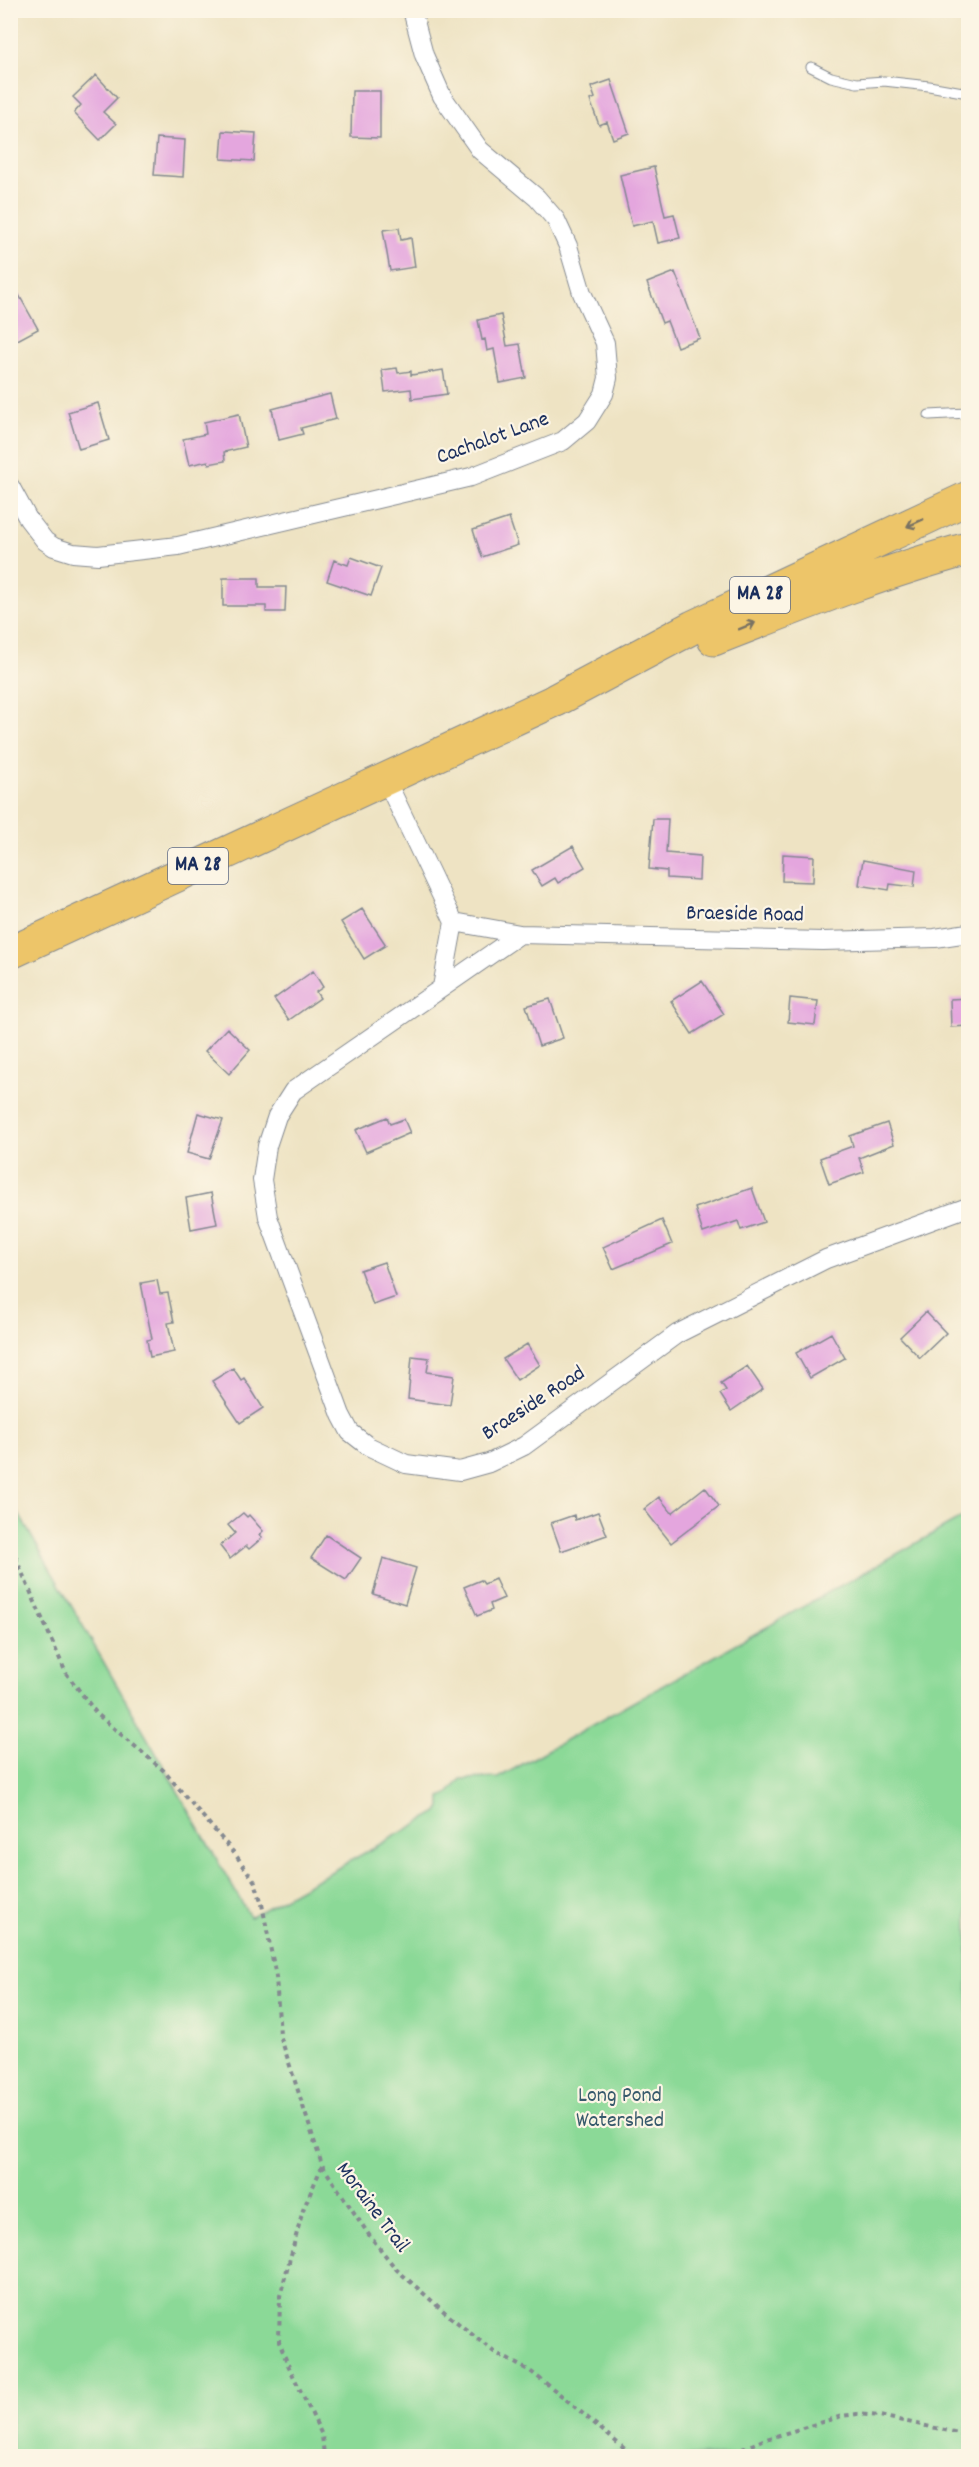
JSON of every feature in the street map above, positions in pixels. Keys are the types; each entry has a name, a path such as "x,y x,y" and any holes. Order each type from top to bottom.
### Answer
{"highway":[{"name":"MA 28","path":"10,953 556,700 693,627 969,498"},
{"name":"MA 28","path":"556,700 852,586 969,549"}],"street":[{"name":"Cachalot Lane","path":"10,486 28,519 45,541 54,547 73,553 98,555 177,546 471,477 563,441 586,421 604,394 608,378 604,343 582,293 568,246 556,220 537,198 480,150 442,96 424,55 412,10"},
{"path":"386,780 454,922 442,987"},
{"name":"Braeside Road","path":"454,922 520,934 823,941 935,938 969,933"},
{"name":"Braeside Road","path":"520,934 293,1091 277,1116 267,1146 262,1180 267,1217 341,1415 350,1432 385,1455 406,1464 451,1471 460,1471 489,1463 524,1446 677,1334 826,1259 969,1207"}],"lane":[{"path":"811,67 831,77 857,83 885,81 969,93"},
{"path":"929,415 969,413"}],"path":[{"path":"10,1531 11,1547 66,1673 97,1714 163,1770 235,1854 255,1882 262,1904 276,1977 280,2035 322,2166"},
{"name":"Moraine Trail","path":"322,2166 303,2210 280,2296 279,2342 322,2435 324,2457"},
{"name":"Moraine Trail","path":"322,2166 369,2235 398,2270 494,2352 530,2371 633,2457"},
{"path":"726,2457 763,2439 842,2416 857,2414 880,2416 969,2435"}],"green space":[{"name":"Long Pond Watershed","path":"10,1499 250,1917 438,1812 441,1807 441,1797 448,1794 461,1779 498,1778 968,1514 968,2456 11,2456"}],"building":[{"path":"96,75 117,98 103,112 116,124 100,140 74,113 81,105 73,97"},
{"path":"611,80 629,133 613,139 607,122 599,125 590,100 595,98 591,87"},
{"path":"352,91 380,91 380,138 351,137"},
{"path":"223,131 256,133 254,161 221,159"},
{"path":"157,138 185,140 183,177 154,175"},
{"path":"654,167 665,216 674,214 680,238 658,243 653,221 632,226 620,175"},
{"path":"399,228 401,240 411,238 415,267 390,271 383,230"},
{"path":"675,272 700,338 677,347 667,321 662,323 647,283"},
{"path":"10,279 38,329 10,344"},
{"path":"501,315 507,346 520,344 526,378 500,383 494,349 487,351 478,320"},
{"path":"397,368 398,373 411,371 411,375 443,370 447,394 412,399 411,389 385,392 382,370"},
{"path":"330,394 336,419 301,428 303,434 279,440 272,409"},
{"path":"98,403 109,440 79,449 68,412"},
{"path":"239,414 246,447 224,452 225,461 209,464 208,461 189,465 183,439 206,434 204,422"},
{"path":"509,518 518,545 482,557 473,530"},
{"path":"351,557 381,568 371,596 327,581 334,560 348,565"},
{"path":"223,578 259,578 259,587 286,587 285,612 266,612 266,606 223,606"},
{"path":"653,819 668,819 666,853 700,856 699,880 667,878 667,871 649,869"},
{"path":"573,846 585,867 558,883 555,878 542,886 532,870"},
{"path":"783,854 814,856 813,882 782,881"},
{"path":"863,860 916,870 914,887 890,884 889,890 859,885"},
{"path":"362,909 386,945 364,959 341,922"},
{"path":"313,971 323,987 316,992 320,998 289,1020 274,999"},
{"path":"702,981 724,1014 692,1034 671,1001"},
{"path":"790,998 818,1001 815,1025 788,1022"},
{"path":"969,998 969,1026 951,1027 950,999"},
{"path":"550,999 563,1038 539,1046 526,1006"},
{"path":"227,1028 250,1050 229,1074 205,1051"},
{"path":"198,1113 223,1120 209,1159 187,1153"},
{"path":"387,1117 390,1124 404,1119 410,1133 366,1152 356,1130"},
{"path":"887,1123 894,1144 859,1158 864,1172 829,1184 820,1158 853,1146 850,1136"},
{"path":"752,1188 764,1222 741,1230 738,1221 703,1233 695,1208"},
{"path":"211,1193 217,1224 191,1229 186,1198"},
{"path":"662,1220 672,1244 613,1269 603,1247"},
{"path":"384,1262 396,1297 373,1305 360,1270"},
{"path":"157,1280 160,1294 168,1293 174,1322 168,1323 174,1352 150,1357 147,1340 152,1339 141,1283"},
{"path":"926,1312 946,1333 920,1358 900,1337"},
{"path":"831,1333 845,1358 810,1378 796,1353"},
{"path":"527,1344 540,1365 517,1380 503,1359"},
{"path":"412,1356 429,1358 427,1372 454,1376 450,1405 408,1399"},
{"path":"747,1366 763,1389 731,1411 720,1394 726,1390 721,1383"},
{"path":"233,1368 241,1380 244,1378 263,1408 240,1423 212,1381"},
{"path":"705,1487 719,1506 671,1543 644,1509 659,1497 672,1513"},
{"path":"598,1512 607,1535 561,1551 551,1523 574,1515 575,1520"},
{"path":"243,1513 247,1517 249,1515 263,1531 259,1535 262,1538 249,1549 246,1546 230,1559 220,1546 235,1533 228,1525"},
{"path":"326,1535 361,1558 346,1580 311,1558"},
{"path":"383,1558 416,1568 405,1604 373,1594"},
{"path":"495,1579 504,1598 490,1604 492,1610 477,1616 464,1587 481,1580 484,1584"}]}
